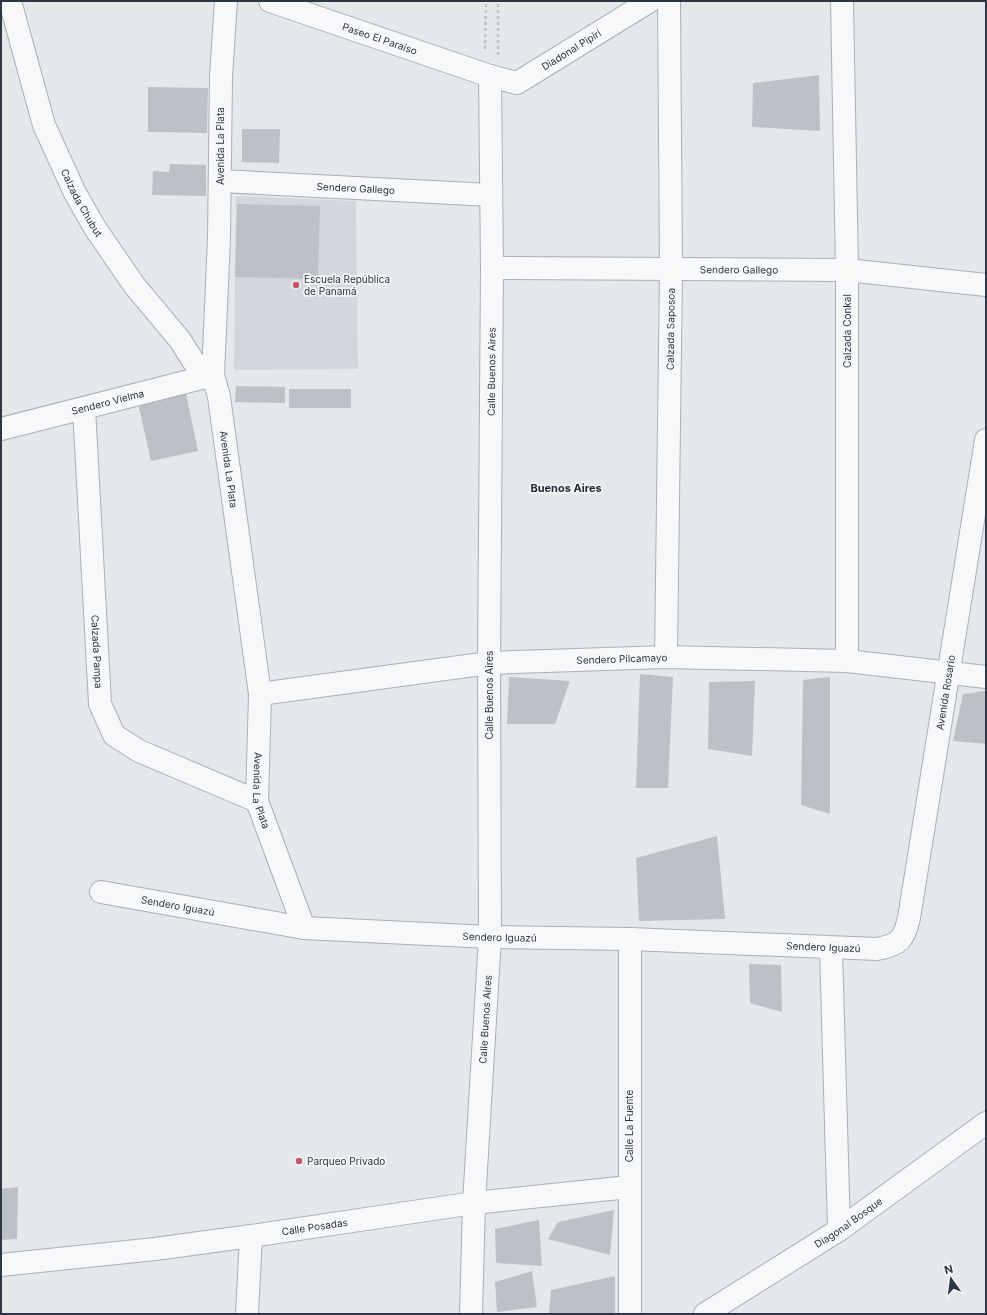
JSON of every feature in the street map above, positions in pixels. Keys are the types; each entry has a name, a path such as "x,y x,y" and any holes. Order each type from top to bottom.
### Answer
{"street":[{"name":"Calzada Chubut","path":"10,1 44,125 75,193 95,228 134,285 209,377"},
{"name":"Avenida La Plata","path":"226,1 220,78 220,181 209,377 219,397 260,694 257,801 304,928"},
{"name":"Paseo El Paraíso","path":"270,1 491,76"},
{"name":"Diadonal Pipiri","path":"491,76 517,83 650,1"},
{"name":"Calzada Saposoa","path":"666,657 671,269 669,1"},
{"name":"Calzada Conkal","path":"842,1 847,270 847,661"},
{"name":"Calle Buenos Aires","path":"471,1314 474,1203 490,937 489,662 492,268 491,76"},
{"name":"Sendero Gallego","path":"220,181 491,195"},
{"name":"Sendero Gallego","path":"492,268 847,270 986,285"},
{"name":"Sendero Vielma","path":"1,428 209,377"},
{"name":"Calzada Pampa","path":"84,408 100,704 114,735 139,751 257,801"},
{"name":"Avenida Rosario","path":"899,942 906,932 909,918 986,440"},
{"name":"Sendero Pilcamayo","path":"260,694 489,662 666,657 847,661 986,677"},
{"name":"Sendero Iguazú","path":"101,892 304,928 490,937 630,939 877,950 899,942"},
{"name":"Calle La Fuente","path":"630,939 630,1314"},
{"path":"831,948 839,1230"},
{"name":"Diagonal Bosque","path":"705,1314 839,1230 986,1123"},
{"name":"Calle Posadas","path":"1,1265 155,1249 474,1203 629,1187"},
{"path":"247,1314 251,1236"}],"path":[{"path":"486,1 491,76"},
{"path":"491,76 498,1"}],"shaded area":[{"name":"Escuela República de Panamá","path":"236,196 356,201 358,369 234,370"}],"building":[{"path":"819,75 820,131 752,127 753,83"},
{"path":"148,87 208,88 207,133 148,132"},
{"path":"242,129 280,129 279,163 242,162"},
{"path":"170,164 206,165 206,196 152,195 153,171 169,172"},
{"path":"237,204 320,206 318,279 235,277"},
{"path":"236,386 285,387 285,403 235,402"},
{"path":"289,389 351,389 351,408 289,408"},
{"path":"186,393 198,451 151,461 138,403"},
{"path":"640,674 673,677 668,788 636,788"},
{"path":"509,677 570,681 555,724 507,724"},
{"path":"830,677 830,814 801,805 803,680"},
{"path":"755,681 752,756 708,749 709,682"},
{"path":"986,691 986,744 953,741 963,694"},
{"path":"717,836 725,919 639,921 636,858"},
{"path":"749,964 781,965 782,1012 750,1003"},
{"path":"18,1187 17,1239 1,1240 1,1189"},
{"path":"614,1210 610,1255 548,1239 558,1222"},
{"path":"539,1220 542,1266 496,1263 495,1229"},
{"path":"532,1271 537,1307 497,1312 495,1282"},
{"path":"615,1276 615,1314 549,1314 551,1290"}],"place":[{"name":"Escuela República de Panamá","path":"296,285"},
{"name":"Parqueo Privado","path":"299,1161"}],"district":[{"name":"Buenos Aires","path":"566,488"}]}
